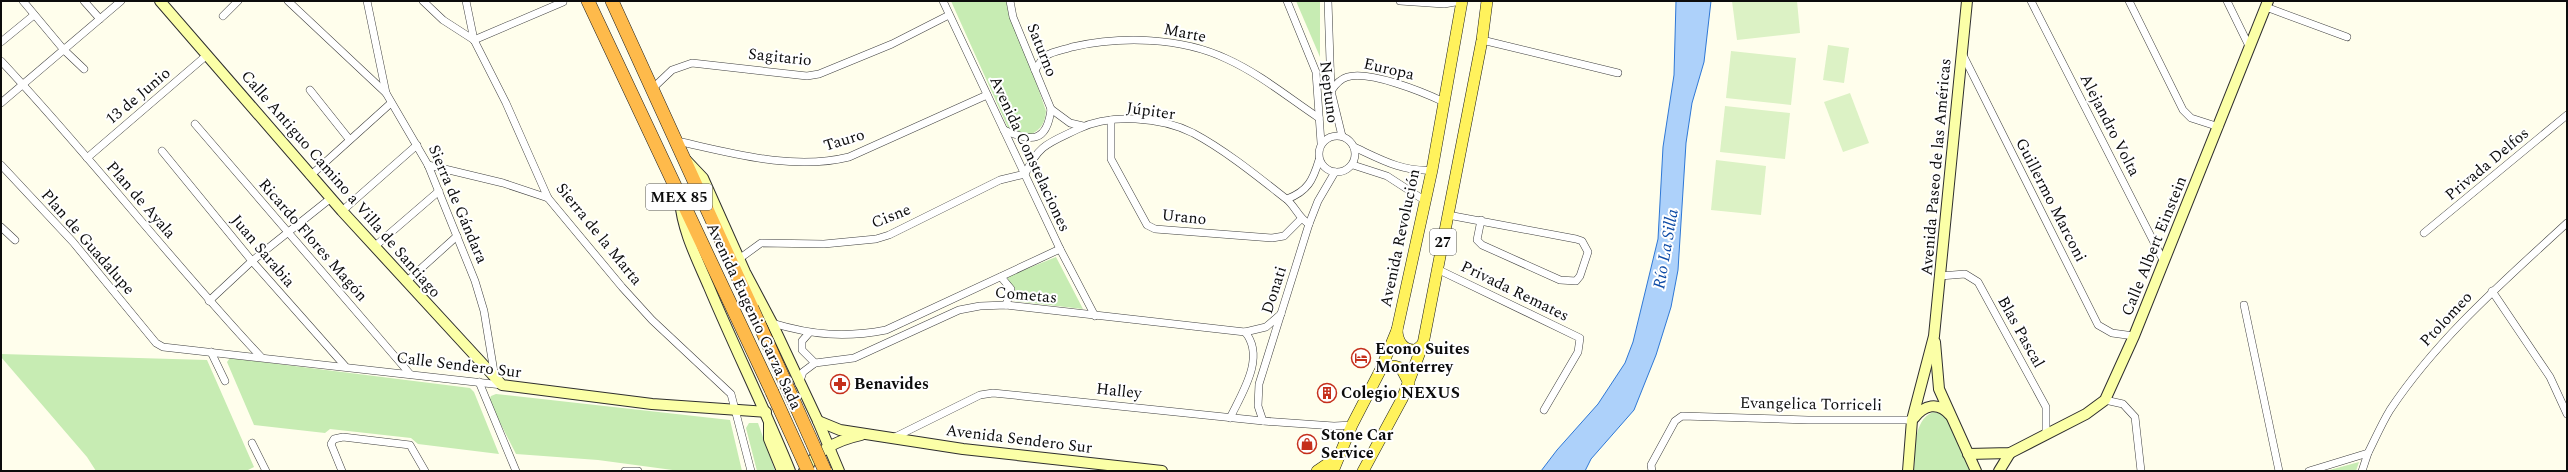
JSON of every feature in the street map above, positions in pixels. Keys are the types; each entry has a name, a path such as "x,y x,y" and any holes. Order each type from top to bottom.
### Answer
{"highway":[{"name":"Avenida Eugenio Garza Sada","path":"588,1 772,392 806,470"},
{"name":"Avenida Eugenio Garza Sada","path":"612,1 752,308 833,468"}],"main road":[{"name":"Avenida Revolución","path":"1333,471 1352,425 1381,369 1397,330 1424,200 1432,170 1462,1"},
{"name":"27","path":"1363,471 1409,383 1423,344 1482,40 1486,1"},
{"path":"1397,330 1398,340 1405,348 1416,350 1423,344"},
{"path":"1381,369 1394,366 1401,368 1409,383"},
{"path":"1317,471 1339,456"}],"street":[{"path":"23,1 64,50 84,69"},
{"path":"84,1 100,19"},
{"path":"1,103 121,1"},
{"name":"Calle Antiguo Camino a Villa de Santiago","path":"160,1 310,176 499,382"},
{"path":"223,16 238,1"},
{"path":"288,1 386,93"},
{"name":"Sierra de Gándara","path":"367,1 386,93 428,165 475,280 484,311 499,382"},
{"path":"424,1 443,20 474,40"},
{"path":"466,1 474,40"},
{"name":"Avenida Constelaciones","path":"944,1 949,15 1060,249 1095,316"},
{"name":"Saturno","path":"1010,1 1014,17 1051,109"},
{"name":"Neptuno","path":"1287,1 1316,72 1320,143"},
{"path":"1328,1 1331,91 1342,136"},
{"path":"1400,1 1444,4 1462,1"},
{"name":"Avenida Paseo de las Américas","path":"1908,471 1912,420 1934,336 1967,1"},
{"name":"Alejandro Volta","path":"2031,1 2164,262"},
{"path":"2129,1 2183,110 2191,118 2219,127"},
{"path":"2227,1 2249,46"},
{"path":"474,40 563,2"},
{"path":"2267,4 2347,37"},
{"name":"Calle Albert Einstein","path":"1968,454 2010,453 2086,414 2105,400 2134,336 2267,4"},
{"path":"1,42 34,15"},
{"name":"Sagitario","path":"652,89 672,70 692,63 807,76 819,74 892,44 949,15"},
{"name":"Sierra de la Marta","path":"474,40 506,103 548,198 622,287 652,320 731,394 751,471"},
{"name":"Marte","path":"1035,70 1040,61 1054,52 1093,42 1142,40 1172,42 1227,58 1260,77 1319,118"},
{"path":"1482,40 1618,73"},
{"name":"Guillermo Marconi","path":"1962,53 2098,325 2112,334 2134,336"},
{"name":"13 de Junio","path":"87,158 207,55"},
{"name":"Plan de Ayala","path":"1,61 121,196 209,301 261,357"},
{"name":"Europa","path":"1331,91 1337,82 1354,76 1406,86 1444,102"},
{"path":"310,90 350,139"},
{"name":"Tauro","path":"676,141 761,158 813,163 833,161 849,157 987,95"},
{"path":"310,176 391,103"},
{"path":"1004,130 1022,138 1035,137 1044,132 1049,125 1051,109 1070,122 1083,126"},
{"name":"Privada Delfos","path":"2424,233 2567,115"},
{"name":"Júpiter","path":"1025,174 1035,153 1044,145 1083,126 1111,120 1158,123 1193,133 1287,199 1301,219 1309,224"},
{"name":"Urano","path":"1111,120 1111,159 1147,225 1155,229 1272,238 1284,236 1301,219"},
{"name":"Ricardo Flores Magón","path":"195,124 410,374"},
{"path":"1287,199 1305,191 1309,186 1319,160 1320,143 1329,138 1342,136 1350,140 1354,147 1353,165"},
{"path":"342,211 417,145"},
{"path":"1354,147 1393,166 1412,170 1432,170"},
{"name":"Juan Sarabia","path":"162,151 252,261 346,366"},
{"path":"684,158 703,178 739,259 772,323 829,447 833,468 806,470"},
{"path":"1319,160 1323,165 1335,172 1347,169 1353,165"},
{"name":"Plan de Guadalupe","path":"1,165 78,247 152,339"},
{"path":"428,165 503,183 548,198"},
{"path":"1353,165 1387,176 1424,200"},
{"name":"Donati","path":"1262,421 1258,406 1259,384 1309,224 1321,194 1335,172"},
{"name":"Cisne","path":"739,259 760,243 824,244 876,239 1000,180 1025,174"},
{"path":"374,246 439,191"},
{"path":"209,301 252,261 331,198"},
{"path":"680,198 683,221 698,262 778,439 790,471"},
{"path":"1448,214 1481,220 1582,241 1588,252 1580,276 1576,281 1560,280 1482,245 1477,240 1481,220"},
{"name":"Ptolomeo","path":"2362,471 2368,453 2390,411 2431,356 2492,291 2567,223"},
{"path":"1,227 15,240"},
{"path":"406,282 457,236"},
{"name":"Cometas","path":"772,323 809,334 857,336 886,330 1060,249"},
{"name":"Privada Remates","path":"1437,269 1580,338 1578,352 1544,410"},
{"name":"Blas Pascal","path":"1940,276 1965,274 1978,282 2046,406 2046,434"},
{"path":"1001,277 1010,289 1010,296 1006,305"},
{"path":"2492,291 2550,377 2567,414"},
{"name":"Cometas","path":"815,363 854,358 959,310 980,306 1006,305 1245,332 1266,327 1281,314"},
{"path":"2244,305 2280,471"},
{"path":"1230,418 1253,362 1254,346 1245,332"},
{"path":"799,384 803,372 815,363 802,350 802,341 809,334"},
{"name":"Avenida Paseo de las Américas","path":"1934,336 1939,389 1976,471"},
{"name":"Calle Sendero Sur","path":"152,339 159,346 168,349 346,366 479,382 499,382 652,404 766,412"},
{"path":"211,352 225,381"},
{"path":"479,382 516,471"},
{"name":"Halley","path":"893,438 980,395 993,393 1262,421 1334,426 1352,425"},
{"path":"2105,400 2123,404 2135,417 2141,471"},
{"path":"1912,420 1920,410 1930,406 1938,406 1950,415"},
{"name":"Evangelica Torriceli","path":"1652,471 1651,465 1675,421 1682,416 1710,415 1808,420 1912,420"},
{"path":"770,422 769,439 782,471"},
{"path":"778,439 791,443 804,442 820,426"},
{"name":"Avenida Sendero Sur","path":"820,426 963,449 1162,471"},
{"name":"Avenida Sendero Sur","path":"806,470 817,455 829,447 844,439 873,434"},
{"path":"342,471 331,448 332,441 343,437 410,445 425,471"},
{"path":"252,444 266,471"},
{"path":"1999,471 2010,453"},
{"path":"2309,471 2368,453"},
{"path":"625,471 638,471"}],"green space":[{"path":"951,1 1008,1 1046,111 1044,121 1040,128 1034,133 1025,137 1009,130"},
{"path":"1296,1 1320,1 1320,57"},
{"path":"1732,1 1797,1 1800,33 1737,40"},
{"path":"1828,45 1849,48 1844,83 1823,80"},
{"path":"1731,51 1796,58 1791,105 1726,98"},
{"path":"1850,93 1869,143 1843,152 1824,102"},
{"path":"1725,106 1790,113 1785,159 1720,152"},
{"path":"1716,160 1766,166 1761,215 1711,210"},
{"path":"1056,257 1083,309 1014,301 1014,291 1007,277"},
{"path":"1,354 207,360 254,467 246,471 96,471 87,457 1,357"},
{"path":"230,358 470,388 474,392 499,454 418,444 411,438 330,429 325,433 254,425 227,362"},
{"path":"496,394 730,420 742,471 680,471 598,460 516,454 489,401 491,396"},
{"path":"1933,412 1942,414 1948,419 1972,471 1914,471 1915,446 1918,429 1926,416"},
{"path":"749,423 758,423 775,471 757,471 746,428"},
{"path":"2359,462 2356,471 2326,471"}],"water":[{"name":"Río La Silla","path":"1676,1 1711,1 1704,62 1692,103 1686,143 1678,270 1671,307 1656,355 1634,410 1591,459 1585,471 1541,471 1557,450 1598,404 1625,363 1633,342 1658,239 1663,147 1674,75"}],"place":[{"name":"Econo Suites Monterrey","path":"1361,358"},
{"name":"Benavides","path":"840,384"},
{"name":"Colegio NEXUS","path":"1327,393"},
{"name":"Stone Car Service","path":"1307,444"}]}
